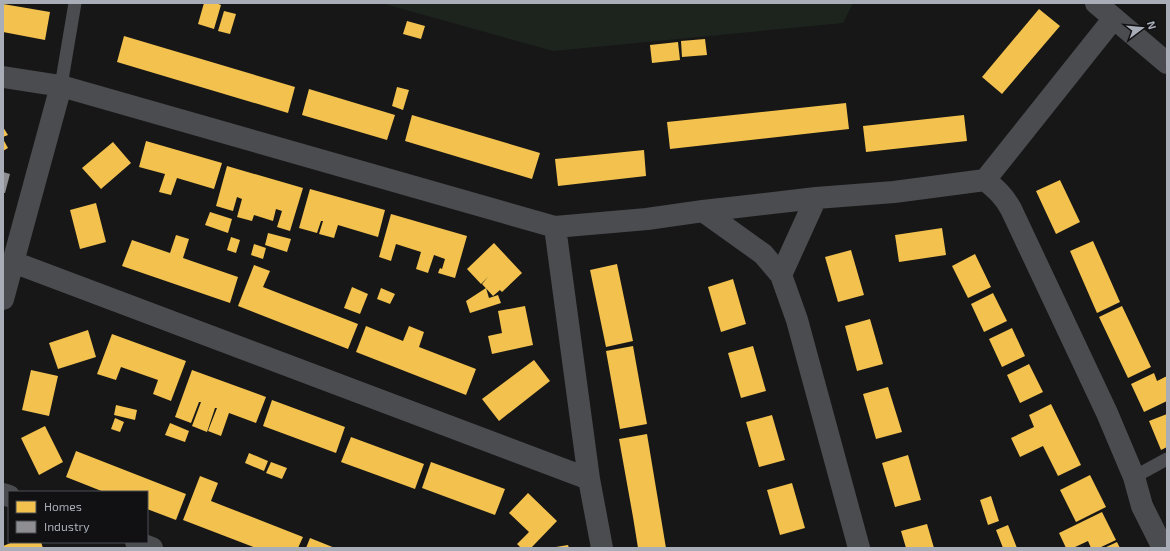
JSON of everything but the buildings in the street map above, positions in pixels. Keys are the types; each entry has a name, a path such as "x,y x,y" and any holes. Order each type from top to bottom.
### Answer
{"street":[{"path":"1096,3 1167,63"},
{"path":"3,77 61,86 555,227 648,219 703,211 816,198 894,192 985,180 1114,18"},
{"path":"3,299 61,86"},
{"path":"985,180 999,191 1006,199 1011,209 1107,413 1134,477 1142,506 1163,548"},
{"path":"781,276 816,198"},
{"path":"703,211 763,254 781,276 797,320 859,548"},
{"path":"555,227 589,479 602,548"},
{"path":"13,262 589,479"},
{"path":"139,543 152,548"}],"lane":[{"path":"61,86 75,3"},
{"path":"1134,477 1167,460"}],"shaded area":[{"path":"381,3 853,3 843,23 553,51"}]}
